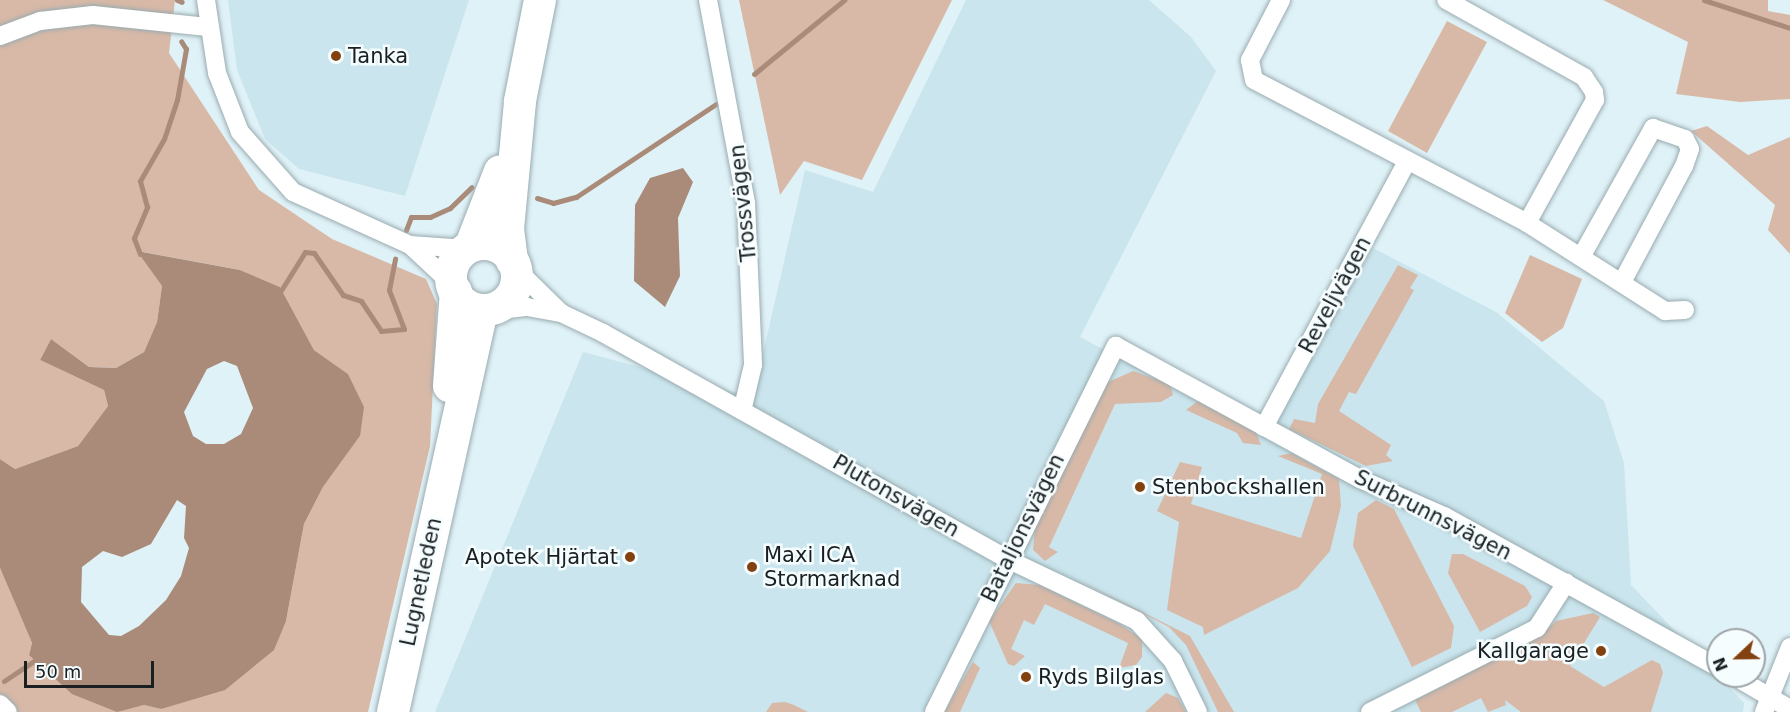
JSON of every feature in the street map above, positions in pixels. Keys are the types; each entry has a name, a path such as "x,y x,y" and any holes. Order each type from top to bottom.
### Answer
{"highway":[{"path":"520,101 508,230 512,263 511,290 487,312 464,306 455,288 455,265 469,247 489,210 520,101 540,0"},
{"path":"469,247 494,243 512,263"},
{"name":"Lugnetleden","path":"448,452 455,288"},
{"name":"Lugnetleden","path":"393,712 448,452 487,312"}],"street":[{"path":"206,0 207,27 217,73 240,132 270,170 324,210 410,246 455,288"},
{"name":"Trossvägen","path":"708,0 747,203 753,365 743,407"},
{"path":"1281,0 1250,60 1254,80 1406,163 1527,223 1665,311 1685,310"},
{"path":"1446,0 1584,77 1594,92 1595,100 1527,223"},
{"path":"0,36 40,21 93,15 207,27"},
{"path":"1581,257 1653,128 1685,139 1690,149 1684,166 1622,282"},
{"name":"Reveljvägen","path":"1264,427 1406,163"},
{"path":"410,246 469,247"},
{"name":"Plutonsvägen","path":"512,263 561,313"},
{"name":"Plutonsvägen","path":"487,312 527,307 561,313 743,407 1007,559 1137,621 1173,661 1198,712"},
{"name":"Surbrunnsvägen","path":"1116,346 1264,427 1566,583 1706,660"},
{"name":"Bataljonsvägen","path":"934,712 1007,559 1116,346"},
{"path":"1370,712 1537,628 1566,583"},
{"path":"1767,705 1790,647"},
{"path":"1748,688 1767,705 1790,709"},
{"path":"0,704 8,712"}],"shaded area":[{"path":"0,0 175,0 169,53 259,190 332,239 426,279 437,304 430,446 368,712 0,712 0,568 32,643 29,655 117,711 144,705 161,709 286,621 304,524 323,487 360,436 348,374 314,350 280,287 240,270 138,251 162,286 157,322 144,352 116,368 89,367 51,339 40,360 104,390 108,406 78,446 15,469 0,459"},
{"path":"228,0 469,0 405,196 299,169 265,139 237,70"},
{"path":"739,0 952,0 862,180 804,161 780,195"},
{"path":"966,0 1149,0 1191,37 1216,71 1080,337 1268,437 1373,248 1496,312 1604,401 1624,463 1631,585 1706,663 1706,688 1730,688 1744,703 1743,712 435,712 583,352 753,397 805,170 873,192"},
{"path":"1603,0 1768,0 1768,11 1790,15 1790,99 1740,102 1676,94 1688,42"},
{"path":"1447,21 1487,42 1427,153 1388,131"},
{"path":"1707,126 1748,155 1790,137 1790,254 1768,230 1775,205 1691,131"},
{"path":"683,168 693,182 678,218 680,276 665,307 634,281 635,205 650,178"},
{"path":"137,251 240,270 280,287 314,350 348,374 364,407 360,436 323,487 304,524 286,621 274,650 225,690 161,709 144,705 117,712 72,694 29,655 32,643 0,568 0,459 15,469 78,446 108,406 104,390 40,360 51,339 89,367 116,368 144,352 157,322 162,286","holes":["224,361 237,366 253,408 241,434 224,444 206,444 193,436 184,412 207,369","177,500 186,506 184,538 189,548 181,576 166,600 139,626 121,636 109,635 81,602 82,567 103,551 122,557 151,544"]},
{"path":"1530,255 1582,279 1563,328 1542,342 1505,313"},
{"path":"1398,265 1418,275 1410,288 1414,290 1356,394 1349,392 1339,411 1391,445 1386,455 1393,461 1366,466 1289,429 1294,419 1315,423 1318,404"},
{"path":"1133,371 1170,384 1173,395 1161,402 1115,404 1049,547 1058,552 1045,561 1033,550 1035,525 1108,382"},
{"path":"1199,400 1255,430 1261,445 1243,443 1237,433 1186,410"},
{"path":"1291,453 1339,479 1341,506 1330,551 1298,588 1204,635 1203,627 1167,610 1179,522 1157,511 1180,462 1202,467 1191,504 1301,538 1322,474 1278,456"},
{"path":"1376,500 1394,509 1454,626 1451,648 1412,667 1353,546 1358,513"},
{"path":"1452,554 1463,554 1525,586 1532,597 1527,606 1480,632 1448,573"},
{"path":"1071,576 1190,636 1234,712 1218,712 1186,645 1169,627"},
{"path":"1016,583 1040,585 1120,624 1142,639 1142,657 1136,665 1119,668 1128,643 1045,604 1034,625 1024,620 1011,649 1025,656 1014,666 1008,664 989,621"},
{"path":"1593,613 1600,617 1570,666 1604,687 1652,660 1660,664 1663,673 1651,712 1521,712 1505,700 1506,705 1488,712 1481,698 1452,712 1421,712 1415,700 1540,636 1556,621"},
{"path":"973,662 980,668 960,712 944,712"},
{"path":"1166,693 1178,698 1186,712 1145,712"},
{"path":"785,702 808,712 766,712 772,703"}],"waterway":[{"path":"177,0 182,2"},
{"path":"754,74 844,0"},
{"path":"1704,0 1790,28"},
{"path":"140,254 134,238 147,207 140,181 164,139 177,100 186,49 181,41"},
{"path":"537,198 553,203 576,197 716,104"},
{"path":"406,230 411,217 430,217 450,208 472,187"},
{"path":"280,292 305,252 314,253 343,295 361,301 381,331 404,329 389,290 395,259"},
{"path":"4,681 40,657"}],"place":[{"name":"Tanka","path":"336,56"},
{"name":"Stenbockshallen","path":"1140,487"},
{"name":"Apotek Hjärtat","path":"630,557"},
{"name":"Maxi ICA Stormarknad","path":"752,567"},
{"name":"Kallgarage","path":"1601,651"},
{"name":"Ryds Bilglas","path":"1026,677"}]}
